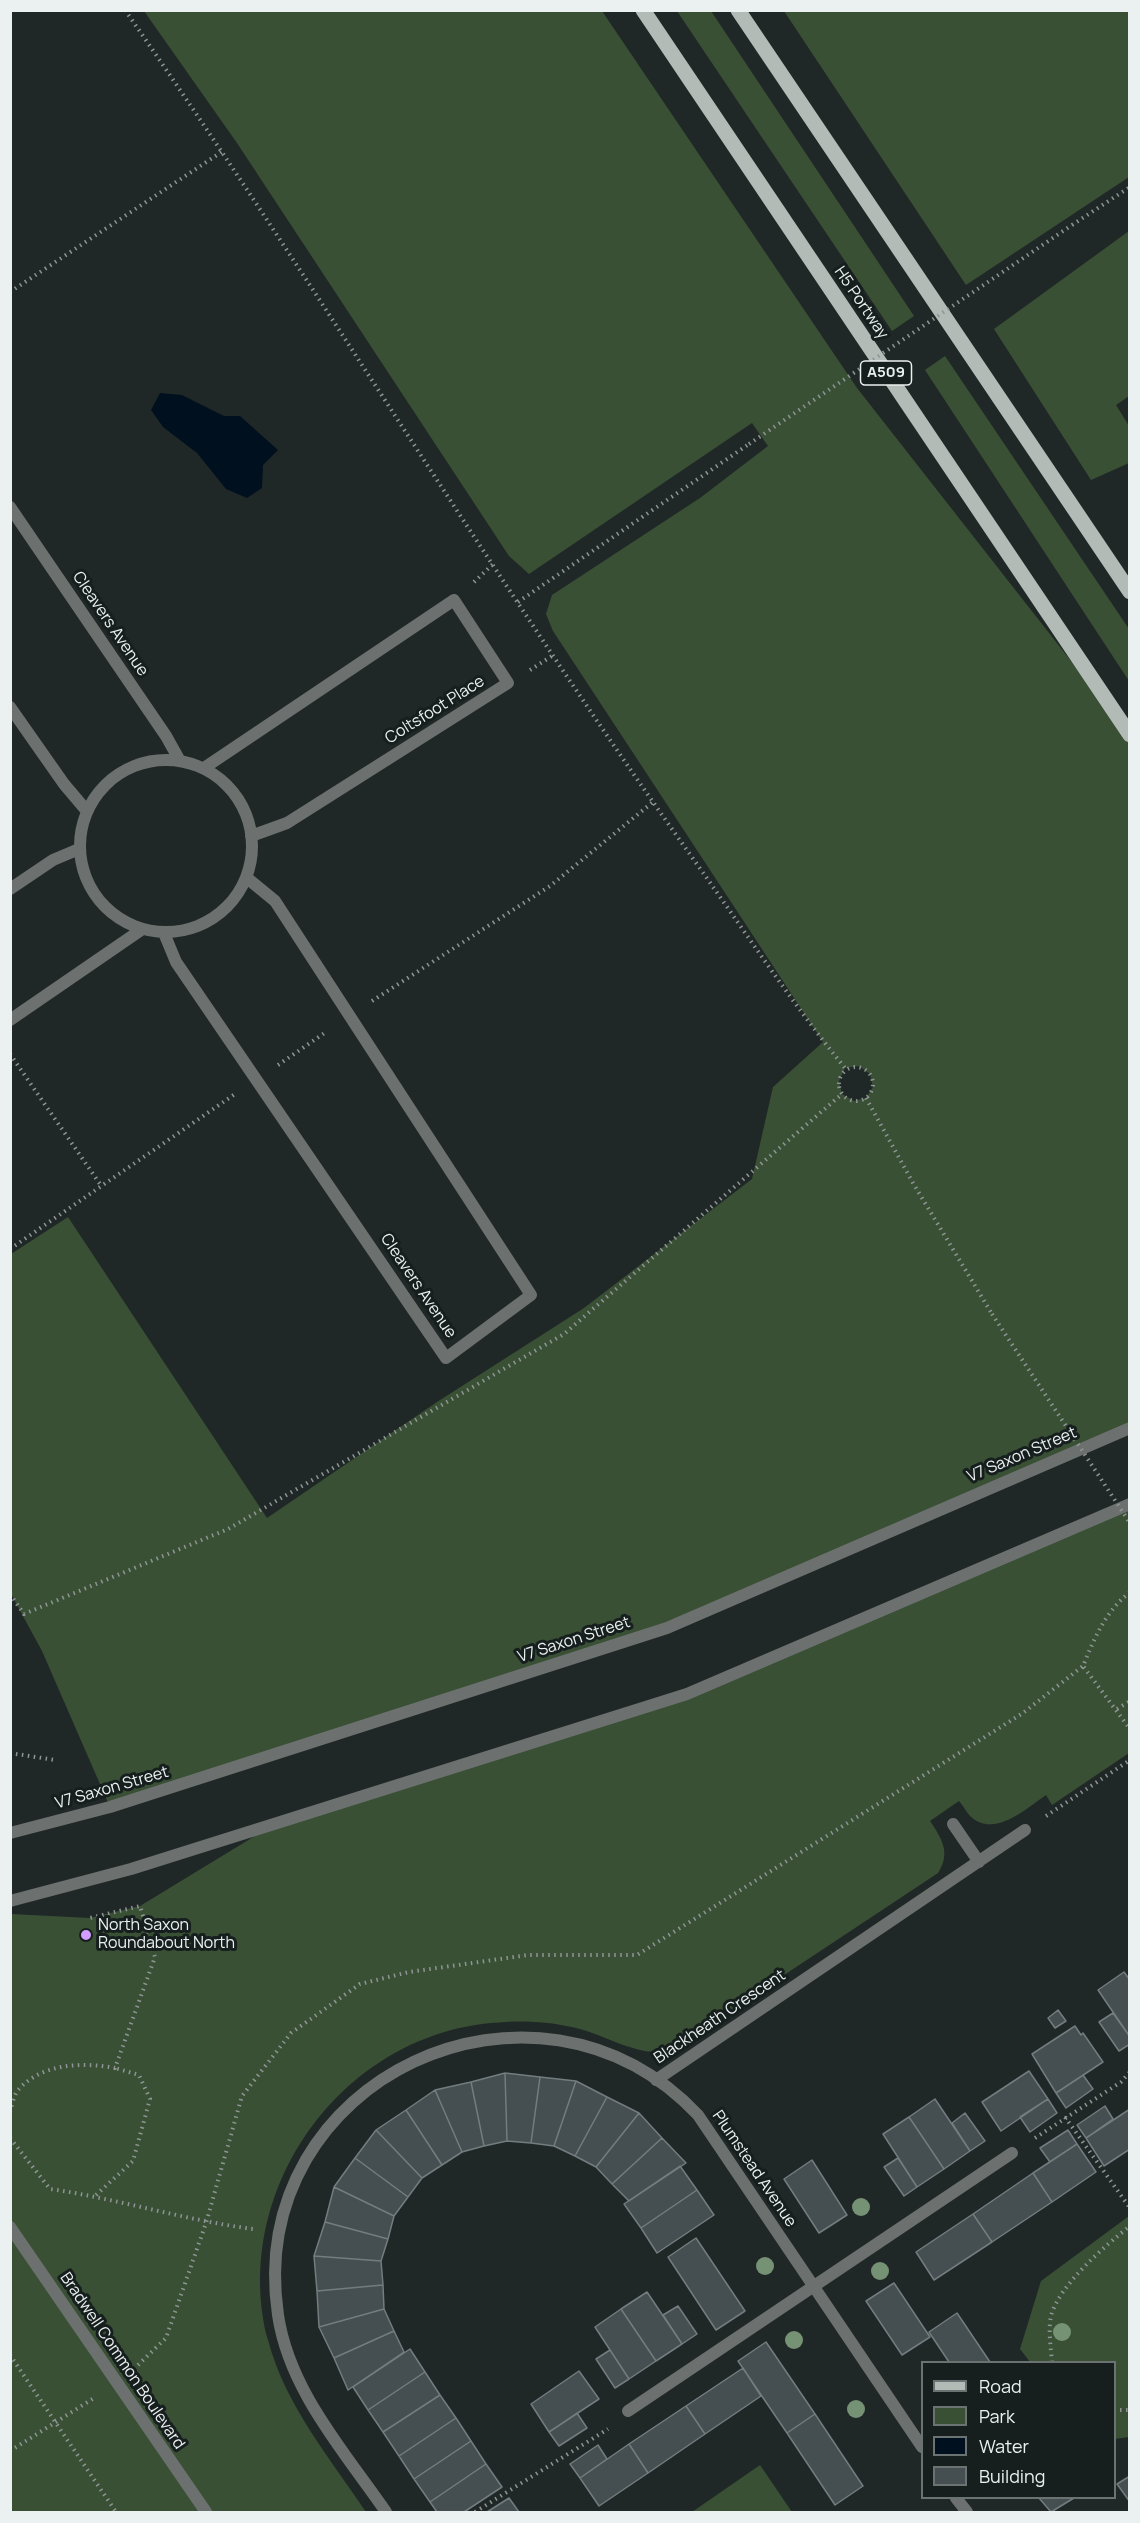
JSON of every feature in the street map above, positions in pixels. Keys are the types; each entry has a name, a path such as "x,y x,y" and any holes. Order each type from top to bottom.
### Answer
{"main road":[{"name":"H5 Portway","path":"643,10 1130,735"},
{"path":"738,10 1130,592"}],"street":[{"name":"Cleavers Avenue","path":"10,507 166,736 180,761"},
{"name":"Coltsfoot Place","path":"204,768 454,600 508,683 287,823 251,836"},
{"path":"10,707 64,784 87,810"},
{"path":"152,760 180,761 204,768 227,785 244,808 251,836 252,857 247,878 233,901 214,919 190,930 164,933 141,930 117,918 97,900 84,876 79,849 87,810 103,786 125,769 152,760"},
{"path":"10,889 53,860 79,849"},
{"name":"Cleavers Avenue","path":"164,933 176,962 446,1358 531,1295 275,902 247,878"},
{"path":"10,1020 141,930"},
{"name":"V7 Saxon Street","path":"10,1833 110,1808 667,1628 1130,1428"},
{"path":"10,1901 131,1869 687,1694 1130,1504"},
{"path":"953,1824 979,1862"},
{"name":"Blackheath Crescent","path":"386,2512 303,2391 287,2353 278,2316 276,2269 280,2232 297,2179 330,2126 351,2103 376,2083 422,2056 472,2041 508,2037 547,2038 577,2044 614,2056 657,2080 1025,1830"},
{"name":"Plumstead Avenue","path":"657,2080 672,2090 698,2115 921,2446"},
{"path":"628,2410 1012,2153"},
{"name":"Bradwell Common Boulevard","path":"10,2227 206,2512"},
{"path":"957,2499 967,2512"}],"path":[{"path":"125,10 223,151 518,602 653,802 845,1068"},
{"path":"10,292 223,151"},
{"path":"518,602 1130,187"},
{"path":"10,1054 100,1184"},
{"path":"859,1066 870,1074 873,1087 866,1098 854,1101 842,1094 839,1081 845,1068 859,1066"},
{"path":"866,1098 913,1183 992,1314 1130,1523"},
{"path":"1130,1592 1114,1605 1100,1628 1083,1666 1130,1729"},
{"path":"1117,1710 1130,1701"},
{"path":"10,1753 56,1760"},
{"path":"1025,1830 1130,1760"},
{"path":"90,1917 140,1906 155,1957 115,2068"},
{"path":"10,2112 17,2091 37,2076 60,2067 91,2064 138,2075 150,2099 133,2161 95,2196"},
{"path":"1012,2153 1121,2082 1130,2072"},
{"path":"1065,2117 1130,2208"},
{"path":"10,2138 50,2189 95,2196 206,2223 280,2232"},
{"path":"1052,2361 1050,2319 1056,2305 1093,2258 1130,2226"},
{"path":"10,2355 116,2512"},
{"path":"475,2512 618,2423 628,2410"}],"green space":[{"path":"144,11 602,11 857,388 1129,735 1129,1428 585,1657 110,1807 42,1651 11,1594 11,1254 68,1217 267,1518 437,1402 584,1308 752,1179 773,1087 823,1042 553,631 546,614 552,595 700,498 768,446 752,423 529,574 509,556 237,143","holes":["859,1066 870,1074 873,1087 866,1098 854,1101 842,1094 839,1081 845,1068"]},
{"path":"677,11 711,11 914,316 892,331"},
{"path":"784,11 1129,11 1129,177 966,285"},
{"path":"1129,231 1129,396 1116,405 1129,426 1129,463 1091,480 994,329"},
{"path":"945,356 1129,629 1129,681 925,370"},
{"path":"1129,1504 1129,1753 1052,1805 1046,1795 1020,1813 1000,1823 979,1822 970,1816 959,1801 930,1821 943,1846 944,1859 938,1873 671,2050 659,2052 635,2049 588,2031 534,2022 491,2023 436,2035 387,2058 344,2091 308,2132 282,2179 265,2230 260,2285 268,2340 285,2387 297,2409 366,2512 11,2512 11,1914 90,1918 140,1906 273,1825 687,1694"},
{"path":"1129,2216 1129,2437 1116,2439 1116,2361 1029,2361 1020,2349 1041,2281"},
{"path":"760,2465 792,2512 692,2512"}],"water":[{"path":"160,393 182,395 224,416 240,416 278,450 263,465 262,488 247,498 226,489 197,453 163,427 151,410"}],"building":[{"path":"1124,1972 1130,1980 1130,2037 1098,1990"},
{"path":"1058,2010 1066,2021 1055,2028 1048,2018"},
{"path":"1113,2013 1130,2037 1130,2044 1119,2051 1099,2022"},
{"path":"1075,2026 1081,2035 1083,2033 1103,2062 1056,2093 1032,2054"},
{"path":"1029,2071 1048,2099 1001,2131 982,2102"},
{"path":"505,2073 540,2077 531,2143 507,2141"},
{"path":"505,2073 507,2141 484,2146 471,2082"},
{"path":"1083,2075 1093,2089 1066,2108 1056,2093"},
{"path":"540,2077 576,2081 554,2146 531,2143"},
{"path":"576,2081 607,2097 575,2156 554,2146"},
{"path":"471,2082 484,2146 462,2152 435,2090"},
{"path":"435,2090 462,2152 442,2165 406,2110"},
{"path":"607,2097 639,2113 596,2167 575,2156"},
{"path":"935,2099 970,2151 944,2169 909,2117"},
{"path":"1048,2099 1057,2113 1030,2132 1020,2117"},
{"path":"1105,2106 1113,2119 1086,2138 1077,2125"},
{"path":"1130,2109 1130,2149 1104,2166 1086,2138"},
{"path":"406,2110 442,2165 422,2178 376,2130"},
{"path":"639,2113 662,2138 612,2184 596,2167"},
{"path":"965,2113 985,2141 970,2151 952,2123"},
{"path":"909,2117 944,2169 917,2187 883,2134"},
{"path":"376,2130 422,2178 408,2197 355,2158"},
{"path":"1068,2130 1077,2144 1050,2162 1040,2148"},
{"path":"662,2138 686,2163 629,2201 612,2184"},
{"path":"1077,2144 1096,2172 1052,2202 1033,2173"},
{"path":"355,2158 408,2197 394,2216 334,2187"},
{"path":"898,2158 917,2187 904,2196 884,2167"},
{"path":"812,2160 847,2215 819,2233 784,2179"},
{"path":"680,2166 697,2190 641,2228 624,2204"},
{"path":"1033,2173 1052,2202 992,2242 973,2214"},
{"path":"334,2187 394,2216 388,2239 325,2222"},
{"path":"697,2190 714,2215 657,2253 641,2228"},
{"path":"973,2214 992,2242 934,2280 916,2252"},
{"path":"325,2222 388,2239 381,2261 314,2256"},
{"path":"696,2238 745,2311 716,2330 668,2257"},
{"path":"314,2256 381,2261 383,2285 317,2291"},
{"path":"894,2283 930,2337 902,2355 866,2301"},
{"path":"383,2285 384,2309 319,2327 317,2291"},
{"path":"647,2292 682,2344 656,2361 621,2309"},
{"path":"678,2306 697,2334 682,2344 663,2315"},
{"path":"384,2309 394,2331 334,2358 319,2327"},
{"path":"621,2309 656,2361 629,2379 595,2327"},
{"path":"957,2313 989,2361 948,2361 929,2332"},
{"path":"394,2331 404,2352 348,2390 334,2358"},
{"path":"766,2342 815,2414 787,2433 738,2361"},
{"path":"410,2349 425,2372 368,2410 353,2387"},
{"path":"610,2350 629,2379 615,2388 596,2359"},
{"path":"743,2368 761,2396 705,2434 686,2406"},
{"path":"579,2371 599,2399 549,2432 531,2404"},
{"path":"425,2372 440,2395 383,2432 368,2410"},
{"path":"440,2395 456,2418 399,2456 383,2432"},
{"path":"686,2406 705,2434 648,2473 629,2444"},
{"path":"577,2413 587,2428 559,2446 549,2432"},
{"path":"815,2414 863,2486 835,2505 787,2433"},
{"path":"456,2418 471,2441 414,2479 399,2456"},
{"path":"471,2441 486,2464 430,2502 414,2479"},
{"path":"629,2444 648,2473 599,2506 580,2478"},
{"path":"598,2445 607,2459 580,2478 570,2464"},
{"path":"486,2464 502,2487 464,2512 437,2512 430,2502"},
{"path":"1130,2476 1130,2502 1117,2484"},
{"path":"509,2498 519,2512 487,2512"},
{"path":"1040,2499 1072,2499 1051,2512"}],"place":[{"name":"North Saxon Roundabout North","path":"86,1935"}]}
